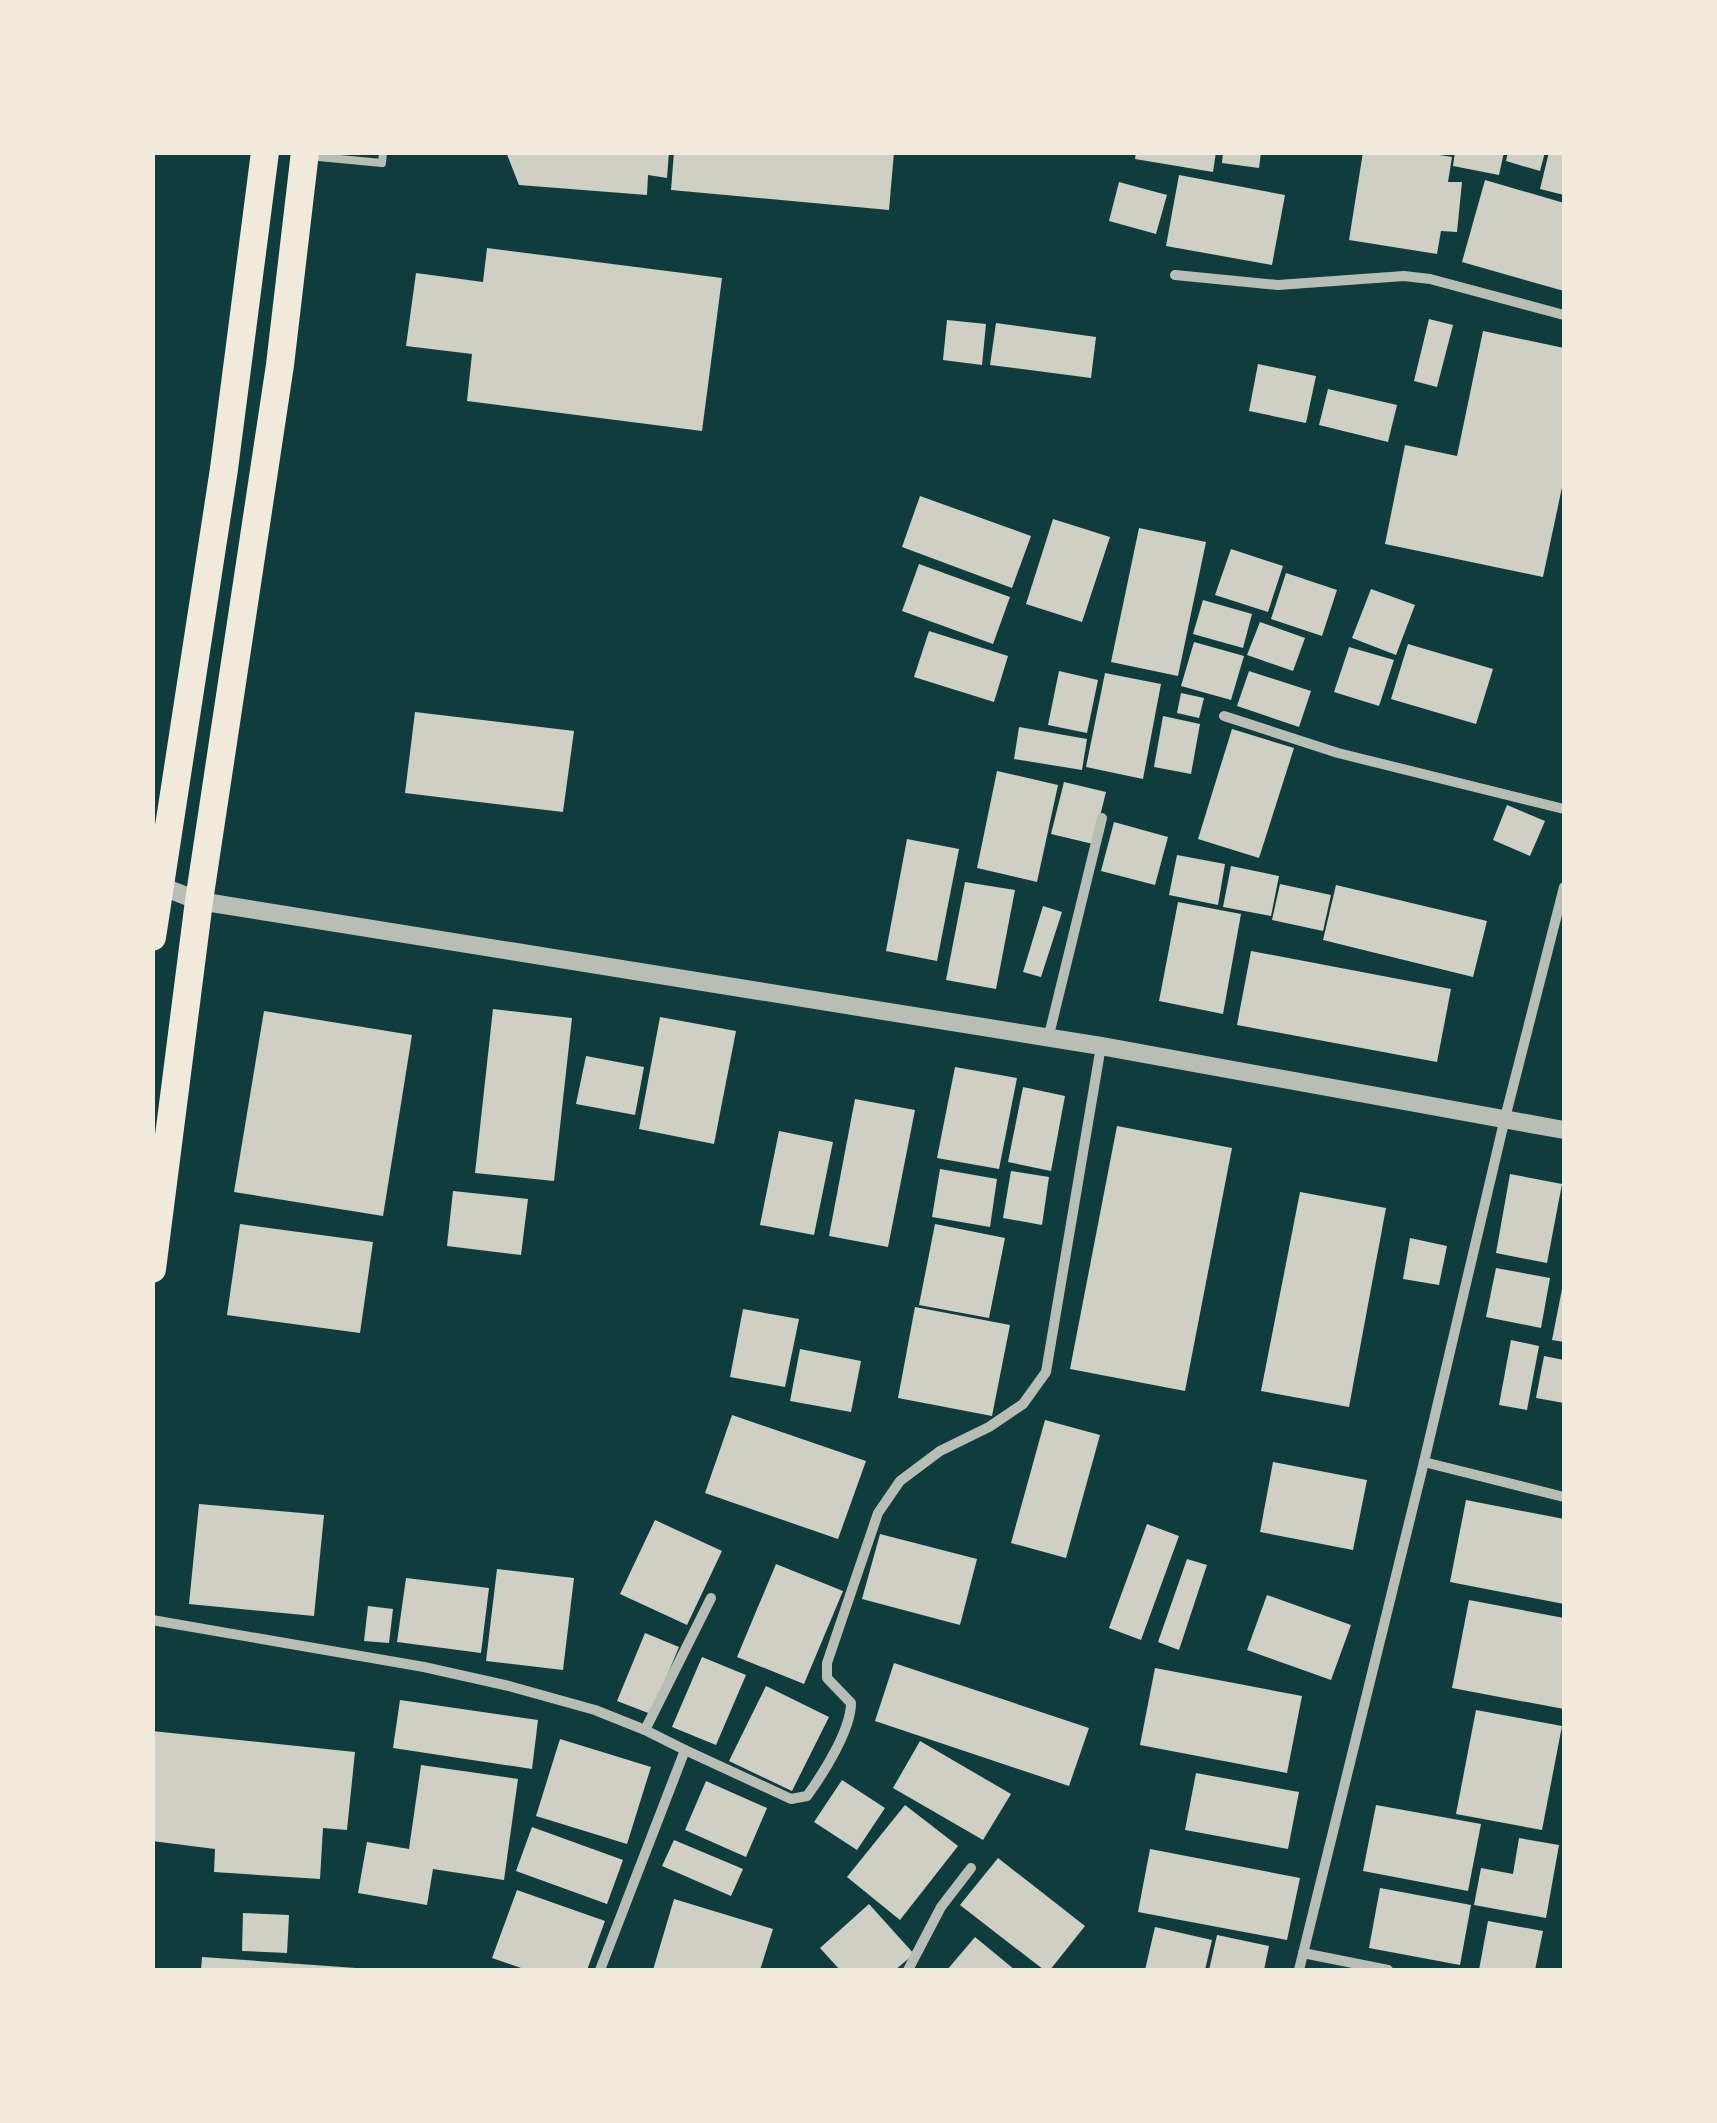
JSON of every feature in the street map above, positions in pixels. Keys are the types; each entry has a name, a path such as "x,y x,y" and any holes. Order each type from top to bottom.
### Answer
{"highway":[{"path":"152,937 156,883 224,469 265,152"},
{"path":"152,1269 199,900 280,364 305,154"},
{"path":"224,469 262,486"}],"street":[{"path":"1175,275 1278,285 1417,278 1564,315"},
{"path":"1224,716 1338,753 1564,809"},
{"path":"1048,1039 1102,818"},
{"path":"156,883 199,900 1101,1046 1564,1130"},
{"path":"1299,1970 1504,1118 1564,888"},
{"path":"152,1620 424,1667 510,1686 595,1710 646,1730 791,1799 807,1796 851,1717 851,1703 826,1678 827,1663 878,1513 900,1481 940,1452 1023,1404 1046,1372 1101,1046"},
{"path":"1424,1462 1564,1497"},
{"path":"646,1730 711,1598"},
{"path":"600,1970 685,1750"},
{"path":"908,1970 941,1907 971,1868"},
{"path":"1304,1953 1388,1970"}],"lane":[{"path":"305,154 382,163 384,152"}],"building":[{"path":"506,152 669,152 667,178 648,175 647,195 519,185"},
{"path":"674,152 894,152 889,210 671,190"},
{"path":"1136,152 1216,152 1213,172 1135,159"},
{"path":"1223,152 1261,152 1259,168 1222,163"},
{"path":"1363,152 1421,152 1452,157 1448,182 1462,182 1457,232 1441,231 1437,254 1349,240"},
{"path":"1455,152 1504,152 1499,175 1453,166"},
{"path":"1508,152 1545,152 1540,171 1506,161"},
{"path":"1549,152 1564,152 1564,195 1540,189"},
{"path":"1179,175 1285,195 1272,265 1166,246"},
{"path":"1485,180 1564,203 1564,291 1462,262"},
{"path":"1119,182 1167,195 1156,234 1109,221"},
{"path":"487,248 722,278 702,431 467,401 472,354 406,346 416,273 483,282"},
{"path":"1429,319 1453,325 1437,387 1414,381"},
{"path":"947,320 986,324 982,365 943,360"},
{"path":"996,323 1096,337 1091,378 990,365"},
{"path":"1483,331 1564,348 1564,478 1543,577 1385,544 1405,445 1457,456"},
{"path":"1258,364 1316,376 1306,423 1249,411"},
{"path":"1328,389 1397,405 1388,442 1319,425"},
{"path":"920,496 1031,536 1012,588 902,547"},
{"path":"1053,519 1110,537 1082,622 1026,604"},
{"path":"1139,528 1206,542 1178,676 1111,662"},
{"path":"1231,549 1283,566 1268,612 1215,595"},
{"path":"919,564 1010,597 993,644 902,611"},
{"path":"1286,573 1337,590 1322,636 1271,619"},
{"path":"1371,589 1415,605 1396,655 1352,638"},
{"path":"1203,600 1252,614 1243,648 1193,634"},
{"path":"1260,622 1305,638 1293,671 1247,655"},
{"path":"929,631 1008,656 994,702 914,677"},
{"path":"1194,642 1244,656 1231,700 1181,686"},
{"path":"1408,644 1493,669 1476,724 1391,699"},
{"path":"1349,647 1394,660 1379,706 1334,692"},
{"path":"1059,671 1098,680 1087,733 1048,725"},
{"path":"1249,671 1311,691 1299,727 1237,706"},
{"path":"1105,673 1161,684 1143,779 1086,767"},
{"path":"1181,693 1204,698 1199,718 1177,713"},
{"path":"415,712 574,731 563,812 405,793"},
{"path":"1163,716 1200,724 1191,774 1154,767"},
{"path":"1019,727 1087,739 1082,770 1014,759"},
{"path":"1232,729 1294,748 1259,858 1198,839"},
{"path":"997,771 1058,785 1037,882 977,868"},
{"path":"1064,782 1106,792 1093,844 1051,834"},
{"path":"1507,805 1545,821 1530,856 1493,840"},
{"path":"1114,822 1168,837 1155,885 1101,871"},
{"path":"907,839 959,849 937,961 886,951"},
{"path":"1177,855 1225,864 1218,905 1169,895"},
{"path":"1231,866 1279,876 1271,916 1223,907"},
{"path":"965,882 1015,890 996,989 946,980"},
{"path":"1280,884 1331,895 1323,931 1272,920"},
{"path":"1336,885 1487,921 1473,977 1323,940"},
{"path":"1178,902 1241,914 1223,1014 1159,1001"},
{"path":"1043,906 1062,912 1041,977 1023,972"},
{"path":"1251,951 1451,989 1437,1062 1237,1025"},
{"path":"493,1009 572,1018 554,1181 475,1173"},
{"path":"264,1011 412,1035 383,1216 234,1192"},
{"path":"660,1017 736,1031 714,1144 639,1129"},
{"path":"586,1056 644,1067 635,1115 576,1104"},
{"path":"955,1067 1017,1078 999,1169 937,1158"},
{"path":"1023,1087 1065,1096 1051,1171 1008,1162"},
{"path":"855,1099 915,1110 888,1247 829,1236"},
{"path":"1117,1126 1232,1148 1185,1391 1070,1369"},
{"path":"779,1131 833,1142 814,1235 760,1225"},
{"path":"940,1169 997,1179 990,1227 932,1217"},
{"path":"1011,1171 1049,1177 1042,1225 1003,1218"},
{"path":"1510,1174 1562,1184 1547,1263 1496,1253"},
{"path":"453,1191 528,1199 521,1255 447,1246"},
{"path":"1300,1192 1386,1208 1349,1407 1261,1391"},
{"path":"240,1224 373,1242 360,1333 227,1315"},
{"path":"935,1224 1005,1238 989,1318 919,1305"},
{"path":"1410,1238 1447,1246 1439,1285 1403,1279"},
{"path":"1496,1268 1550,1278 1541,1328 1486,1317"},
{"path":"1564,1284 1564,1342 1552,1340"},
{"path":"915,1307 1010,1325 992,1416 898,1398"},
{"path":"743,1309 799,1319 785,1387 730,1377"},
{"path":"1511,1340 1539,1346 1527,1410 1499,1405"},
{"path":"800,1349 861,1361 851,1412 790,1401"},
{"path":"1544,1356 1564,1360 1564,1403 1536,1398"},
{"path":"732,1415 866,1461 838,1539 705,1493"},
{"path":"1045,1420 1100,1435 1066,1558 1011,1543"},
{"path":"1273,1462 1367,1480 1353,1550 1260,1532"},
{"path":"1466,1500 1564,1519 1564,1604 1450,1582"},
{"path":"199,1504 324,1515 314,1616 189,1604"},
{"path":"655,1520 722,1551 687,1625 620,1594"},
{"path":"1147,1524 1179,1536 1141,1640 1109,1628"},
{"path":"880,1534 977,1559 960,1625 862,1599"},
{"path":"1187,1559 1207,1565 1179,1650 1158,1642"},
{"path":"776,1564 843,1591 804,1684 737,1657"},
{"path":"497,1569 574,1578 563,1670 486,1661"},
{"path":"406,1578 489,1588 481,1653 397,1642"},
{"path":"1267,1595 1351,1625 1331,1680 1247,1650"},
{"path":"1469,1600 1564,1618 1564,1709 1452,1688"},
{"path":"368,1606 393,1609 389,1643 364,1641"},
{"path":"645,1633 679,1647 651,1714 617,1701"},
{"path":"702,1657 746,1675 716,1745 672,1727"},
{"path":"894,1663 1089,1728 1069,1786 875,1721"},
{"path":"1155,1668 1302,1696 1287,1773 1140,1745"},
{"path":"766,1686 829,1717 792,1791 729,1761"},
{"path":"400,1700 538,1720 532,1769 393,1748"},
{"path":"1476,1710 1562,1726 1542,1830 1456,1814"},
{"path":"152,1731 355,1752 347,1830 323,1828 320,1879 214,1872 215,1849 152,1841"},
{"path":"560,1739 651,1767 627,1844 536,1816"},
{"path":"920,1741 1011,1794 983,1840 893,1788"},
{"path":"421,1765 518,1779 504,1880 433,1869 427,1905 358,1893 367,1842 409,1849"},
{"path":"1196,1773 1299,1792 1288,1849 1185,1830"},
{"path":"842,1780 885,1808 857,1850 814,1822"},
{"path":"706,1781 767,1808 746,1857 685,1830"},
{"path":"905,1805 958,1846 900,1920 847,1877"},
{"path":"1376,1805 1481,1824 1468,1891 1363,1871"},
{"path":"532,1827 623,1860 607,1904 516,1871"},
{"path":"1519,1838 1559,1845 1546,1918 1474,1905 1481,1868 1513,1874"},
{"path":"674,1840 743,1869 731,1896 662,1866"},
{"path":"1150,1849 1300,1878 1287,1940 1138,1912"},
{"path":"998,1858 1085,1926 1050,1970 1044,1970 960,1905"},
{"path":"1380,1888 1471,1905 1460,1965 1369,1948"},
{"path":"517,1890 605,1921 587,1970 527,1970 492,1958"},
{"path":"674,1899 773,1929 760,1970 653,1970"},
{"path":"869,1904 914,1954 895,1970 840,1970 820,1948"},
{"path":"243,1913 289,1915 287,1953 242,1951"},
{"path":"1488,1921 1543,1931 1535,1970 1479,1970"},
{"path":"1155,1927 1212,1940 1205,1970 1145,1970"},
{"path":"1217,1935 1269,1946 1264,1970 1209,1970"},
{"path":"975,1937 1015,1970 947,1970"},
{"path":"202,1957 356,1968 356,1970 201,1970"}]}
